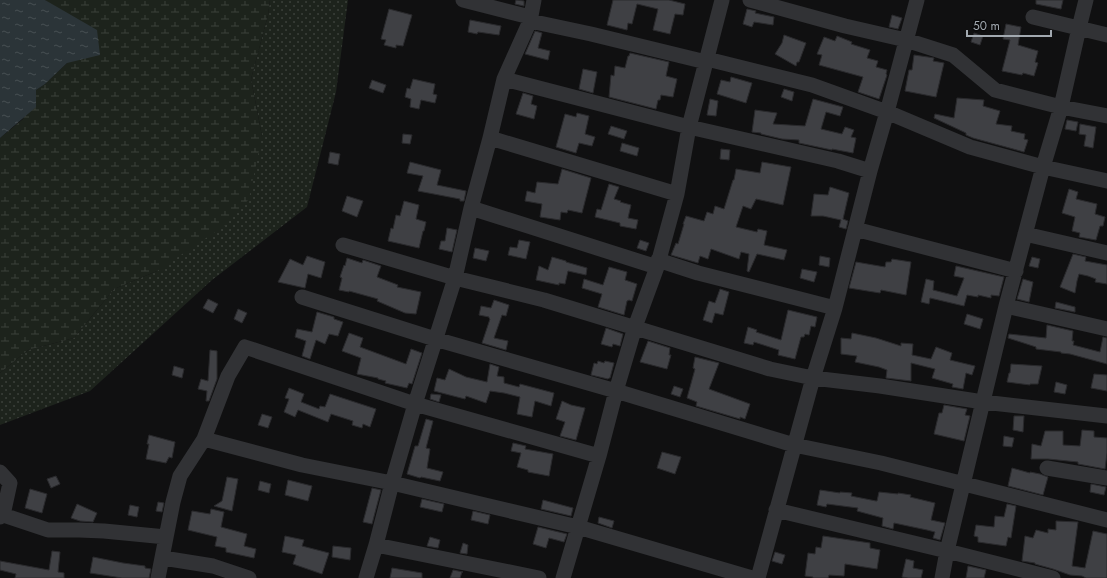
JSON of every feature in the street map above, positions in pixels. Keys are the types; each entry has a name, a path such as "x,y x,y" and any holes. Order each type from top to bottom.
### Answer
{"street":[{"path":"463,0 530,19 612,39 812,85 887,112 970,147 1043,168 1107,181"},
{"path":"366,578 415,404 455,278 471,208 504,79 530,19 534,0"},
{"path":"563,578 600,456 616,391 635,327 658,263 677,194 689,127 722,0"},
{"path":"750,0 845,26 906,40 953,55 995,90 1061,107 1107,116"},
{"path":"758,578 813,378 835,308 870,171 917,0"},
{"path":"942,578 947,551 1006,306 1061,107 1086,0"},
{"path":"1033,17 1107,35"},
{"path":"504,79 689,127 838,161 870,171"},
{"path":"490,138 677,194"},
{"path":"471,208 658,263 835,308"},
{"path":"855,229 1016,271"},
{"path":"1025,234 1107,253"},
{"path":"343,245 455,278 544,300 770,369 813,378 880,386 983,402 1107,416"},
{"path":"302,297 435,339 616,391 794,445 881,463 1107,520"},
{"path":"1006,306 1107,329"},
{"path":"158,578 173,502 180,476 204,439 228,376 246,346 415,404 600,456"},
{"path":"204,439 302,465 392,483 578,527 752,578"},
{"path":"1046,468 1107,478"},
{"path":"0,472 10,483 2,516 48,530 104,531 166,537"},
{"path":"776,510 1053,578"},
{"path":"376,545 539,578"},
{"path":"162,558 214,566 249,578"}],"green space":[{"path":"45,0 270,0 268,15 251,79 262,136 249,199 224,226 157,271 114,289 74,338 28,350 0,373 0,138 23,119 36,90 45,84 67,63 49,3"},
{"path":"270,0 348,0 336,92 307,207 212,280 90,391 0,425 0,373 28,350 74,338 114,289 157,271 262,136 251,79 268,15"}],"water":[{"path":"0,0 45,0 97,30 100,55 67,63 45,84 36,90 36,107 0,138"}],"building":[{"path":"516,0 524,1 524,6 515,4"},
{"path":"613,0 669,0 685,4 683,15 675,14 670,34 653,30 658,9 637,4 632,24 628,23 627,30 607,25"},
{"path":"1036,0 1063,0 1061,9 1036,4"},
{"path":"389,9 412,15 403,46 396,45 396,48 384,45 386,40 381,39"},
{"path":"747,9 756,11 755,13 774,17 773,25 754,22 752,27 743,24"},
{"path":"892,15 902,18 898,29 889,27"},
{"path":"470,20 501,26 499,35 468,32"},
{"path":"1006,24 1021,27 1018,45 1038,51 1035,62 1038,63 1034,76 1023,73 1022,75 1002,71 1010,40 1003,39"},
{"path":"535,31 542,33 538,48 550,51 548,60 525,54"},
{"path":"974,33 983,36 980,45 971,42"},
{"path":"784,35 806,43 796,66 775,54 782,43"},
{"path":"837,36 852,42 851,44 870,50 867,58 878,61 876,67 887,70 887,75 879,99 858,92 863,77 819,65 822,55 817,54 824,37 835,41"},
{"path":"630,53 669,62 666,76 677,79 673,97 661,95 656,109 609,97 611,75 614,76 615,66 625,68"},
{"path":"914,55 934,58 933,61 944,63 936,97 905,91 909,70 912,70"},
{"path":"583,69 597,72 593,93 579,89"},
{"path":"731,77 752,83 746,103 717,94 721,80 730,82"},
{"path":"413,79 435,84 433,94 437,95 435,103 421,100 419,109 410,107 411,99 405,97 407,88 410,89"},
{"path":"372,80 386,85 383,93 369,88"},
{"path":"784,89 794,92 792,101 781,97"},
{"path":"523,93 533,96 531,104 537,106 534,119 516,114"},
{"path":"957,98 984,100 983,106 1000,111 996,124 1012,126 1011,131 1025,134 1024,139 1028,140 1024,152 973,138 966,135 966,133 934,118 935,114 954,118"},
{"path":"710,99 718,101 716,116 707,115"},
{"path":"813,99 843,107 840,116 826,112 821,129 842,134 845,127 854,130 851,137 856,138 853,153 799,143 799,140 782,139 752,132 755,110 777,113 773,124 805,126"},
{"path":"577,113 589,116 585,134 595,137 592,146 579,143 576,153 556,147 565,114 576,117"},
{"path":"1067,120 1078,122 1076,131 1065,129"},
{"path":"1080,124 1096,127 1093,148 1084,146 1086,135 1079,134"},
{"path":"611,126 627,131 624,139 608,134"},
{"path":"403,134 412,135 410,144 402,143"},
{"path":"622,143 639,148 637,156 620,151"},
{"path":"721,149 730,150 729,160 720,159"},
{"path":"330,152 340,154 338,165 328,163"},
{"path":"410,162 441,170 437,185 466,191 464,201 418,191 423,176 407,173"},
{"path":"762,162 791,167 783,205 756,199 751,209 743,206 736,227 757,232 758,229 767,231 764,245 787,250 784,260 757,254 749,272 747,271 749,254 741,252 739,259 711,249 708,259 700,256 698,263 671,255 676,243 678,244 686,216 704,221 707,212 713,214 715,206 724,209 734,180 736,169 760,173"},
{"path":"562,169 591,178 582,213 568,210 567,213 561,212 560,220 540,217 542,204 525,201 527,191 535,193 537,182 558,184"},
{"path":"609,184 619,187 614,199 631,205 628,218 638,220 636,229 620,226 620,223 595,217 597,209 601,210"},
{"path":"830,187 849,193 843,219 848,221 846,229 839,227 841,220 823,216 811,216 814,194 828,195"},
{"path":"1069,189 1078,192 1076,199 1097,204 1095,214 1105,217 1103,226 1100,226 1096,240 1079,237 1080,233 1072,231 1075,217 1062,213"},
{"path":"347,196 363,201 357,217 342,211"},
{"path":"404,201 419,205 416,219 426,222 419,248 388,241 391,228 393,229 396,215 400,216"},
{"path":"447,228 457,230 452,252 439,249 441,241 445,241"},
{"path":"519,240 530,242 526,259 508,255 510,247 517,248"},
{"path":"640,240 649,243 646,251 637,248"},
{"path":"475,248 489,251 486,261 473,258"},
{"path":"1073,254 1086,257 1085,261 1107,265 1107,284 1095,282 1096,279 1079,274 1075,293 1060,287"},
{"path":"307,256 325,262 321,278 308,274 305,288 278,282 290,259 303,265"},
{"path":"820,256 830,258 829,267 819,265"},
{"path":"552,257 587,268 586,275 568,271 565,284 559,283 559,285 536,280 539,266 548,270"},
{"path":"1032,257 1040,259 1038,268 1029,266"},
{"path":"347,258 362,263 363,260 381,266 377,277 398,285 397,287 421,292 416,314 405,313 377,301 378,299 349,291 339,290 342,278 340,277"},
{"path":"892,259 911,262 906,295 881,290 880,293 849,288 856,262 885,267 886,262 891,262"},
{"path":"956,266 1004,277 999,296 991,295 991,298 978,295 978,297 967,295 964,306 930,298 929,304 921,302 926,279 934,281 933,290 957,296 964,278 954,276"},
{"path":"609,267 627,272 625,280 637,284 632,301 627,301 624,315 598,307 602,294 582,288 584,279 603,285"},
{"path":"802,269 817,272 814,282 800,278"},
{"path":"1023,279 1033,282 1029,302 1017,299"},
{"path":"720,289 729,292 723,315 715,313 712,323 703,320 709,301 715,303"},
{"path":"208,299 218,304 213,313 203,308"},
{"path":"494,300 509,305 506,316 502,315 494,338 508,341 506,350 482,343 490,319 489,317 479,315 481,306 491,308"},
{"path":"1056,302 1075,307 1075,312 1055,308"},
{"path":"238,309 247,313 242,323 234,319"},
{"path":"788,310 817,317 815,327 811,326 809,335 805,334 804,337 801,337 795,359 778,355 779,350 754,342 753,345 744,343 748,327 757,330 756,332 781,340"},
{"path":"317,312 334,317 334,319 343,322 338,336 329,334 325,344 316,340 310,359 302,356 306,341 295,337 297,329 312,332"},
{"path":"967,314 983,319 980,329 964,324"},
{"path":"1047,325 1073,331 1073,345 1100,352 1103,337 1107,338 1107,364 1061,352 1036,349 1036,347 1008,338 1009,334 1046,338"},
{"path":"606,328 623,334 620,346 613,344 612,347 601,344"},
{"path":"349,333 363,338 360,347 406,364 411,349 422,353 412,384 409,383 407,388 385,383 386,381 378,378 357,374 361,358 342,351"},
{"path":"852,333 876,338 901,346 901,343 913,344 912,355 931,359 936,347 952,353 950,360 975,366 972,375 966,373 963,389 952,387 953,384 932,378 935,369 911,363 911,381 886,378 887,370 855,362 857,356 841,354 841,338 851,339"},
{"path":"648,341 670,348 669,355 671,355 667,369 640,362"},
{"path":"210,350 217,351 217,379 209,401 206,401 207,391 198,389 201,379 208,381"},
{"path":"695,357 719,363 709,389 750,404 745,419 740,417 740,419 696,406 697,402 687,398 695,369 693,368"},
{"path":"598,361 604,363 605,361 614,363 610,378 608,379 591,375 594,363 597,364"},
{"path":"490,364 499,367 497,376 504,377 504,383 519,387 520,384 554,393 551,406 535,401 532,417 517,414 520,397 490,391 486,403 466,396 465,399 434,391 437,378 445,380 449,369 466,377 487,382"},
{"path":"1011,364 1042,366 1038,384 1030,385 1007,382"},
{"path":"174,366 184,369 182,378 172,375"},
{"path":"1094,374 1107,375 1107,391 1091,388"},
{"path":"1056,382 1067,385 1065,394 1054,392"},
{"path":"674,386 683,389 680,397 671,394"},
{"path":"289,388 304,394 301,402 319,409 320,406 325,407 330,394 376,409 370,427 363,424 362,428 352,425 353,421 331,414 328,422 298,410 295,417 284,412 289,399 285,398"},
{"path":"431,394 441,395 439,402 430,399"},
{"path":"562,401 571,405 585,408 576,440 560,436 565,422 556,419"},
{"path":"944,405 967,409 965,415 970,416 964,441 934,434 939,413 942,413"},
{"path":"262,414 272,417 268,428 258,425"},
{"path":"1014,416 1024,416 1023,432 1013,430"},
{"path":"426,419 433,421 426,448 430,449 427,468 443,472 440,481 420,478 407,474 415,446 418,446"},
{"path":"1082,430 1094,431 1094,437 1107,438 1105,469 1078,464 1078,462 1031,459 1032,444 1041,446 1045,431 1063,431 1063,445 1080,446"},
{"path":"149,435 175,442 172,458 169,457 166,463 146,459"},
{"path":"1004,436 1014,438 1012,447 1003,446"},
{"path":"513,443 526,446 525,449 553,454 549,476 528,472 528,470 517,467 521,453 511,451"},
{"path":"662,452 681,457 675,474 657,468"},
{"path":"1012,468 1048,477 1043,495 1008,486"},
{"path":"56,476 60,484 51,488 47,479"},
{"path":"227,477 238,479 232,511 214,506 222,501"},
{"path":"288,480 312,486 308,501 285,495"},
{"path":"260,481 271,484 269,493 258,490"},
{"path":"1091,484 1106,487 1104,495 1090,492"},
{"path":"372,488 381,490 372,524 363,522"},
{"path":"30,489 47,494 42,513 25,508"},
{"path":"820,490 852,493 851,496 876,501 879,492 898,493 911,495 910,497 935,503 931,520 945,523 940,540 933,538 935,532 927,530 894,523 893,529 882,526 883,518 857,511 858,508 827,504 826,507 817,505"},
{"path":"422,499 444,504 442,512 420,507"},
{"path":"543,500 573,508 571,516 541,509"},
{"path":"158,502 164,503 162,512 156,511"},
{"path":"77,504 97,513 93,522 80,521 71,518"},
{"path":"1007,504 1016,506 1011,538 1008,537 1006,546 978,542 978,537 974,536 976,525 994,527 995,516 1004,517"},
{"path":"130,505 139,507 137,517 128,515"},
{"path":"211,509 224,512 221,527 247,534 244,546 256,549 254,558 226,552 226,548 215,546 217,537 188,530 192,511 210,514"},
{"path":"473,511 490,515 488,524 471,520"},
{"path":"599,517 614,521 612,528 598,523"},
{"path":"1056,521 1078,522 1072,566 1085,568 1093,531 1107,534 1107,578 1086,578 1082,576 1070,575 1035,563 1022,561 1025,536 1033,538 1036,530 1048,533 1048,529 1056,530"},
{"path":"538,527 567,534 564,542 549,538 546,548 533,544"},
{"path":"285,536 304,540 302,546 329,553 322,574 293,564 296,555 282,552"},
{"path":"823,536 870,543 870,548 880,550 877,569 845,564 844,576 829,575 828,578 813,578 805,576 808,553 815,554 816,547 821,548"},
{"path":"430,537 440,540 438,548 427,546"},
{"path":"463,543 468,545 467,554 460,553"},
{"path":"333,546 351,548 350,560 332,557"},
{"path":"52,551 60,552 58,572 64,573 64,578 15,578 16,574 0,570 0,561 49,570"},
{"path":"775,552 785,555 782,564 772,561"},
{"path":"93,557 145,566 145,568 151,569 149,578 122,578 90,573"},
{"path":"906,559 914,561 913,568 923,570 921,578 902,577"},
{"path":"968,566 986,570 984,578 966,578"},
{"path":"392,568 422,573 422,578 390,578"},
{"path":"453,570 463,572 460,578 450,578"}]}
